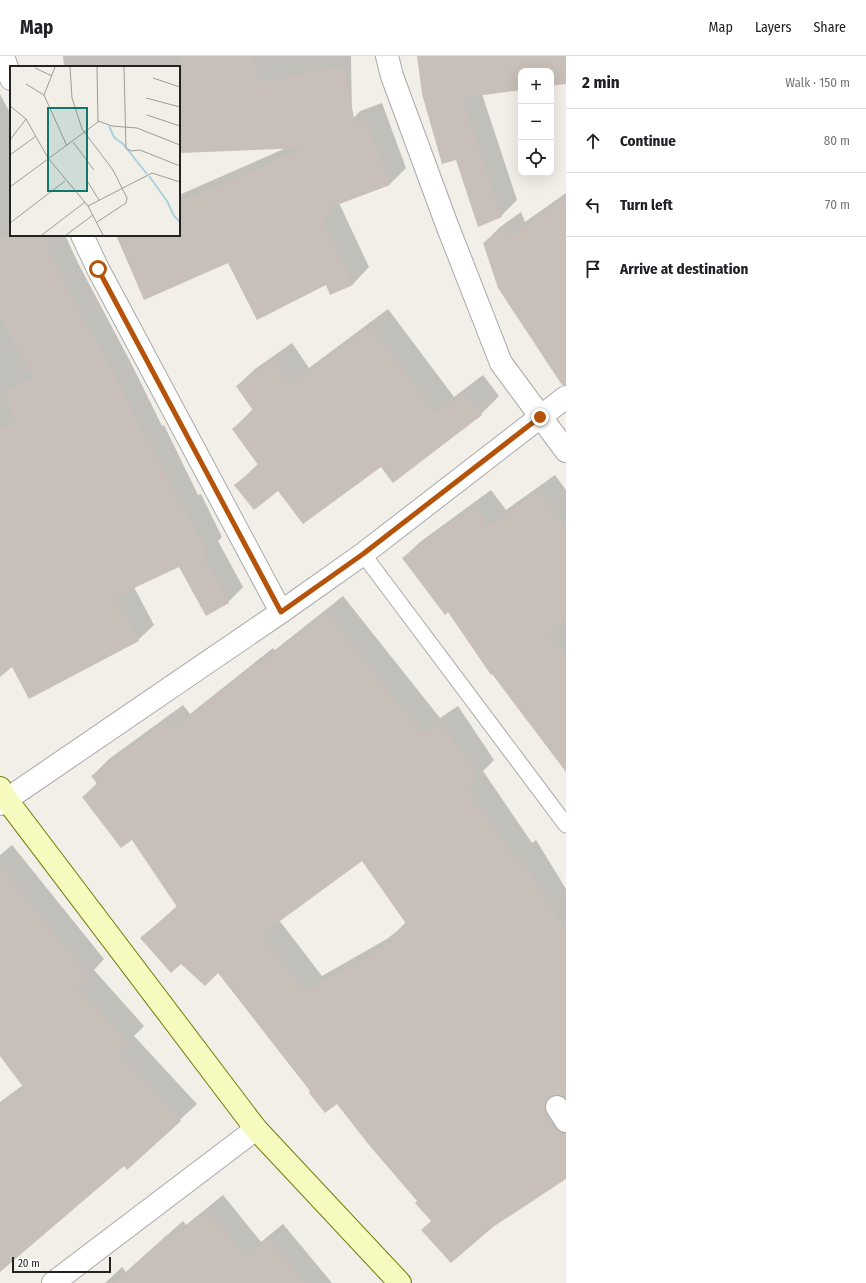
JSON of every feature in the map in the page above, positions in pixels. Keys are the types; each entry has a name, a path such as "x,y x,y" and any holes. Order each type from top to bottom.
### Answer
{"street":[{"path":"2,56 10,76"},
{"path":"387,56 392,76 447,225 501,363 566,451"},
{"path":"82,236 98,269 281,612"},
{"path":"400,1283 256,1129 2,797 281,612 363,554 566,397"},
{"path":"53,1283 256,1129"}],"lane":[{"path":"363,554 566,825"}],"building":[{"path":"179,56 252,56 260,82 344,66 355,123 365,119 390,185 329,208 331,213 322,217 353,285 330,295 326,285 257,320 228,263 144,300 116,236 180,236 180,203 304,148 180,153"},
{"path":"417,56 566,56 566,84 554,86 554,68 518,68 518,90 462,98 502,217 478,227 456,160 442,164 422,94"},
{"path":"566,197 566,385 562,385 498,288 483,243 505,226 509,237"},
{"path":"0,235 43,236 63,279 116,379 146,441 149,440 183,510 185,508 207,553 202,555 229,603 206,616 179,567 115,597 139,641 29,699 12,667 0,677 0,430 17,422 3,392 33,378 0,316"},
{"path":"370,326 436,414 464,392 482,415 393,483 381,467 303,524 278,491 254,510 234,485 259,466 232,429 254,412 236,386 273,360 291,385"},
{"path":"538,491 566,528 566,619 548,633 566,657 566,772 492,674 491,675 448,612 445,615 402,558 474,506 489,526"},
{"path":"326,612 423,734 441,722 478,777 465,786 515,859 519,856 566,931 566,1099 557,1095 551,1096 546,1101 545,1107 546,1114 555,1128 560,1132 566,1133 566,1179 493,1227 451,1263 421,1230 431,1221 415,1203 417,1201 369,1145 337,1104 325,1113 309,1093 310,1091 218,973 205,986 181,964 171,973 140,938 177,907 132,840 121,848 82,797 98,785 91,776 166,721 173,729 256,664 258,666","holes":["362,861 407,925 389,937 392,942 305,991 261,935"]},
{"path":"0,866 89,977 77,986 129,1043 118,1052 181,1121 127,1170 124,1166 0,1272 0,1105 24,1088 0,1056"},
{"path":"207,1210 245,1257 268,1238 304,1283 114,1283 167,1235 171,1239"}],"route":[{"path":"98,269 281,612 363,554 540,417"}]}
